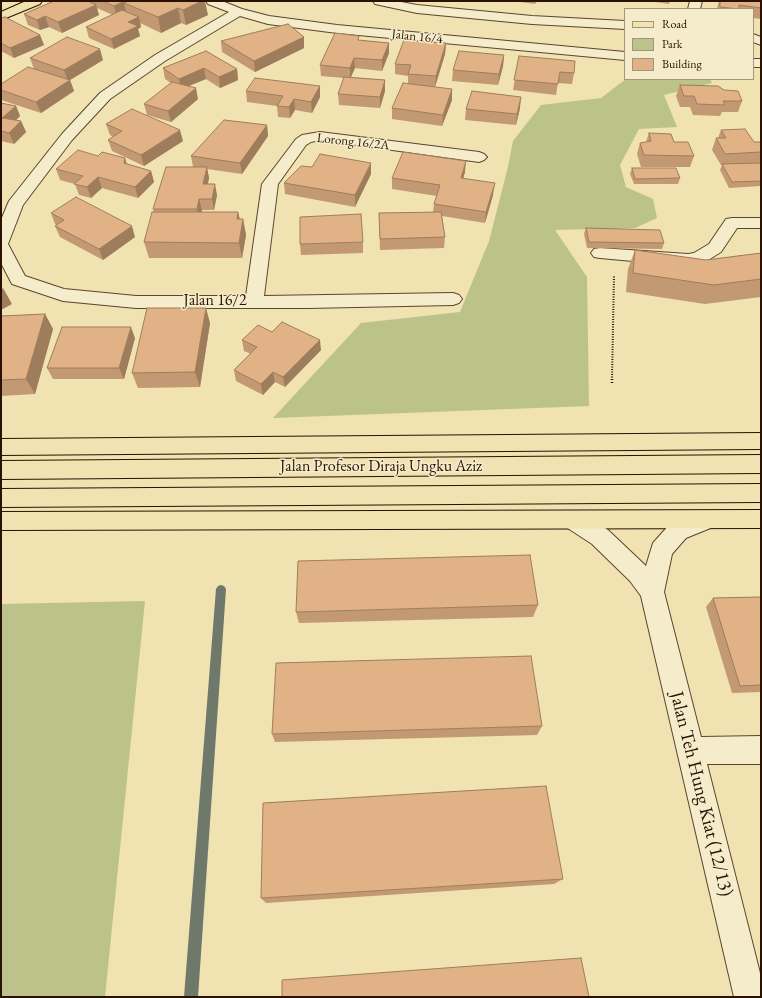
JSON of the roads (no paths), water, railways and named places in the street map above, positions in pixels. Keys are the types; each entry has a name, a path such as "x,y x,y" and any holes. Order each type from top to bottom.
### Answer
{"main road":[{"path":"1,4 9,1"},
{"path":"1,16 36,1"},
{"path":"1,447 761,441"},
{"name":"Jalan Profesor Diraja Ungku Aziz","path":"1,470 761,464"},
{"name":"Jalan Profesor Diraja Ungku Aziz","path":"1,498 761,493"},
{"path":"1,521 761,519"}],"street":[{"name":"Jalan 16/4","path":"212,1 238,12 268,20 337,29 624,56"},
{"path":"379,1 417,9 532,20 624,25"},
{"path":"1,242 15,204 66,137 105,96 160,58 238,12"},
{"name":"Lorong 16/2A","path":"254,301 270,184 301,142 307,138 320,136 479,157"},
{"path":"607,254 672,260 699,258 715,248 732,223 761,223"},
{"name":"Jalan 16/2","path":"1,246 18,280 63,295 136,302 308,302 453,299"},
{"name":"Jalan Teh Hung Kiat (12/13)","path":"574,520 600,537 638,574 652,592 750,997"},
{"name":"Jalan Teh Hung Kiat (12/13)","path":"652,592 661,550 678,530 704,520"},
{"path":"691,751 761,750"}],"waterway":[{"path":"191,997 221,589"}]}
